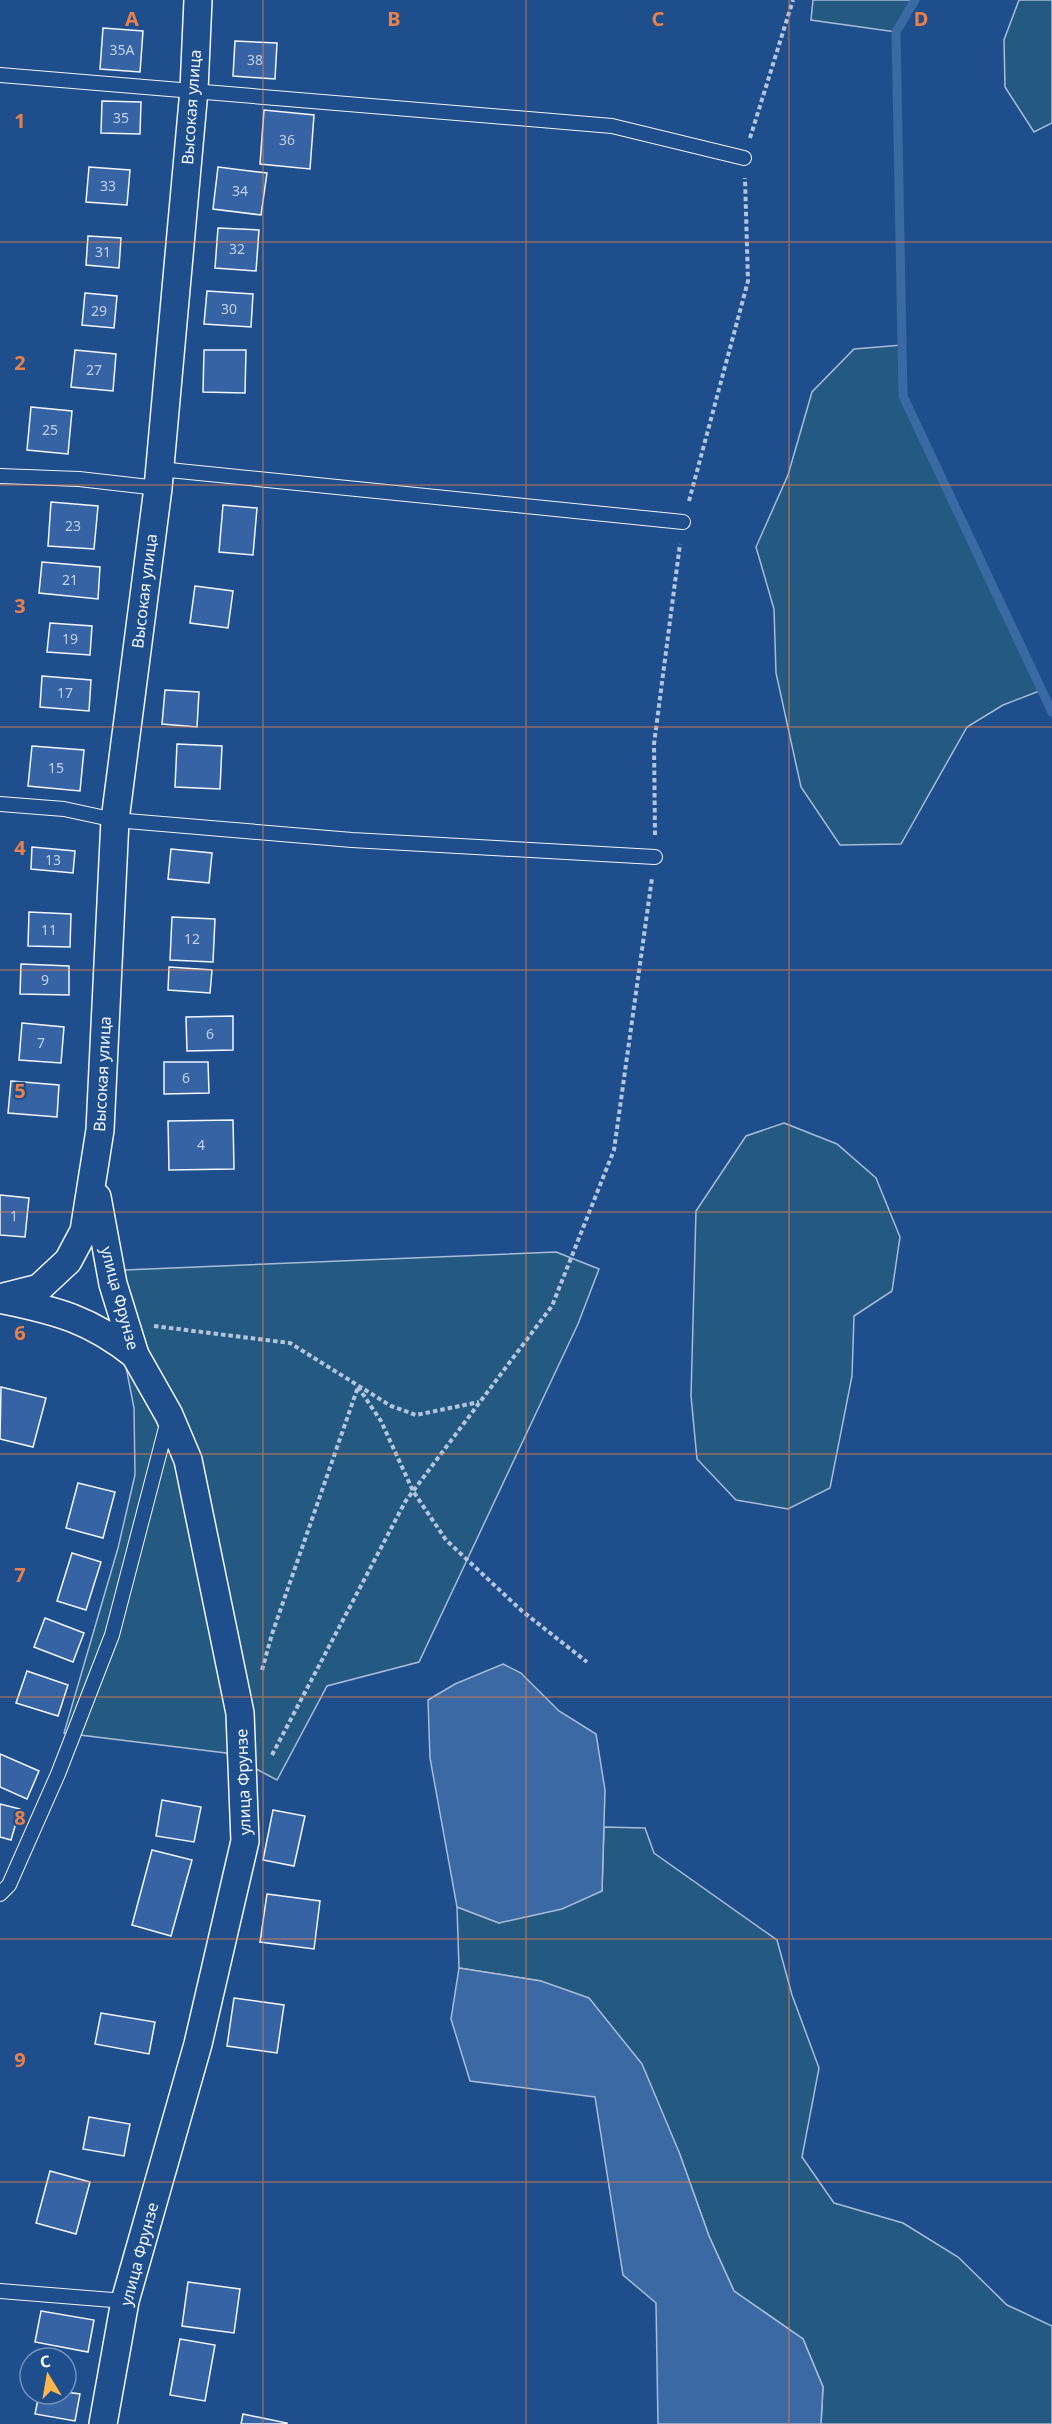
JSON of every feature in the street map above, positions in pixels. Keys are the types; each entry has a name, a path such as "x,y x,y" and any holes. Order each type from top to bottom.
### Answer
{"street":[{"name":"Высокая улица","path":"94,1181 100,1130 115,820 158,478 194,90 198,0"},
{"path":"0,1298 39,1288 68,1262 84,1231 94,1181"},
{"name":"улица Фрунзе","path":"94,1181 113,1284 135,1355 169,1415 188,1460 240,1713 245,1841 198,2044 125,2301 103,2424"},
{"path":"0,1298 81,1320 108,1333 135,1355"}],"lane":[{"path":"0,75 612,126 744,158"},
{"path":"0,476 158,478 683,522"},
{"path":"0,804 64,809 115,820 352,840 655,857"},
{"path":"0,1894 9,1885 58,1774 111,1635 169,1415"},
{"path":"0,2291 125,2301"}],"path":[{"path":"244,1791 267,1764 414,1491 552,1306 614,1150 655,857 654,744 683,522 748,281 744,158 793,0"},
{"path":"125,1324 291,1343 358,1387 391,1406 416,1415 480,1402"},
{"path":"358,1387 381,1421 414,1491 446,1540 522,1611 587,1662"},
{"path":"260,1679 272,1634 358,1387"}],"shaded area":[{"path":"813,0 915,0 896,32 811,20"},
{"path":"1019,0 1052,0 1052,123 1034,132 1005,87 1004,40"},
{"path":"902,345 903,396 1042,690 1003,705 967,727 901,844 840,845 801,787 776,673 774,609 756,547 788,475 812,392 854,349"},
{"path":"784,1123 837,1144 876,1178 900,1237 892,1291 854,1316 852,1376 830,1488 788,1509 736,1500 697,1459 691,1396 696,1211 746,1136"},
{"path":"556,1252 599,1269 578,1324 419,1662 327,1686 277,1780 226,1753 64,1733 118,1548 135,1475 134,1408 126,1367 125,1270"},
{"path":"503,1664 521,1673 559,1711 596,1734 605,1790 602,1891 562,1909 499,1923 457,1907 430,1758 428,1700 455,1684"},
{"path":"604,1827 645,1828 654,1853 777,1940 792,1995 819,2068 802,2157 834,2203 903,2223 958,2257 1007,2305 1052,2326 1052,2424 821,2424 823,2387 803,2339 734,2291 709,2236 679,2152 541,1981 459,1968 457,1907 499,1923 602,1891"},
{"path":"459,1968 541,1981 589,1998 642,2064 679,2152 709,2236 734,2291 803,2339 823,2387 821,2424 658,2424 656,2303 623,2275 595,2097 470,2081 451,2019"}],"building":[{"path":"103,28 143,31 140,72 100,69"},
{"path":"235,41 277,43 275,79 233,76"},
{"path":"102,101 141,102 140,134 101,133"},
{"path":"264,110 314,115 310,169 260,164"},
{"path":"89,167 130,170 127,205 86,202"},
{"path":"218,167 267,173 261,215 213,209"},
{"path":"218,228 259,230 256,271 215,268"},
{"path":"88,236 121,238 119,268 86,265"},
{"path":"207,291 253,294 251,327 204,324"},
{"path":"85,293 117,296 114,328 82,325"},
{"path":"75,350 116,354 113,391 71,387"},
{"path":"204,350 246,350 245,393 203,392"},
{"path":"31,407 72,411 68,454 27,450"},
{"path":"51,502 98,506 94,549 48,546"},
{"path":"223,505 257,508 253,555 219,552"},
{"path":"42,562 100,567 98,599 39,593"},
{"path":"195,586 233,591 228,628 190,623"},
{"path":"50,623 92,626 90,655 47,652"},
{"path":"42,676 91,680 89,711 40,707"},
{"path":"165,690 199,692 197,727 162,724"},
{"path":"177,744 222,746 220,789 175,787"},
{"path":"32,746 84,750 80,791 28,786"},
{"path":"32,847 75,851 73,873 31,869"},
{"path":"171,849 212,853 209,883 168,879"},
{"path":"29,912 71,914 70,947 28,946"},
{"path":"172,917 215,919 213,962 170,960"},
{"path":"21,964 69,966 69,995 20,994"},
{"path":"169,967 212,970 210,993 168,990"},
{"path":"233,1016 233,1050 187,1051 186,1017"},
{"path":"22,1023 64,1027 61,1063 19,1060"},
{"path":"164,1062 208,1062 209,1093 164,1094"},
{"path":"11,1081 59,1085 57,1117 8,1113"},
{"path":"233,1120 234,1169 169,1170 168,1121"},
{"path":"0,1195 29,1198 25,1237 0,1235"},
{"path":"1,1387 46,1398 33,1447 0,1439"},
{"path":"78,1483 115,1492 103,1538 66,1528"},
{"path":"72,1553 101,1562 86,1610 57,1601"},
{"path":"45,1618 84,1633 73,1662 34,1647"},
{"path":"27,1671 68,1685 58,1716 16,1703"},
{"path":"0,1754 39,1771 27,1799 0,1787"},
{"path":"162,1800 201,1807 194,1842 156,1836"},
{"path":"0,1804 20,1809 11,1840 0,1837"},
{"path":"273,1810 305,1816 294,1866 263,1860"},
{"path":"152,1850 192,1860 171,1936 132,1925"},
{"path":"267,1894 320,1901 314,1949 260,1942"},
{"path":"234,1998 284,2005 277,2053 227,2046"},
{"path":"101,2013 155,2022 149,2054 95,2044"},
{"path":"89,2117 130,2124 124,2156 83,2149"},
{"path":"50,2171 90,2182 76,2234 36,2223"},
{"path":"188,2282 240,2289 234,2333 182,2326"},
{"path":"41,2311 94,2320 88,2352 78,2350 78,2346 56,2346 35,2342"},
{"path":"180,2339 215,2345 205,2401 170,2395"},
{"path":"37,2406 78,2406 75,2421 35,2414"},
{"path":"243,2414 287,2423 287,2424 241,2424"}],"waterway":[{"path":"915,0 896,32 903,396 1052,712"}]}
